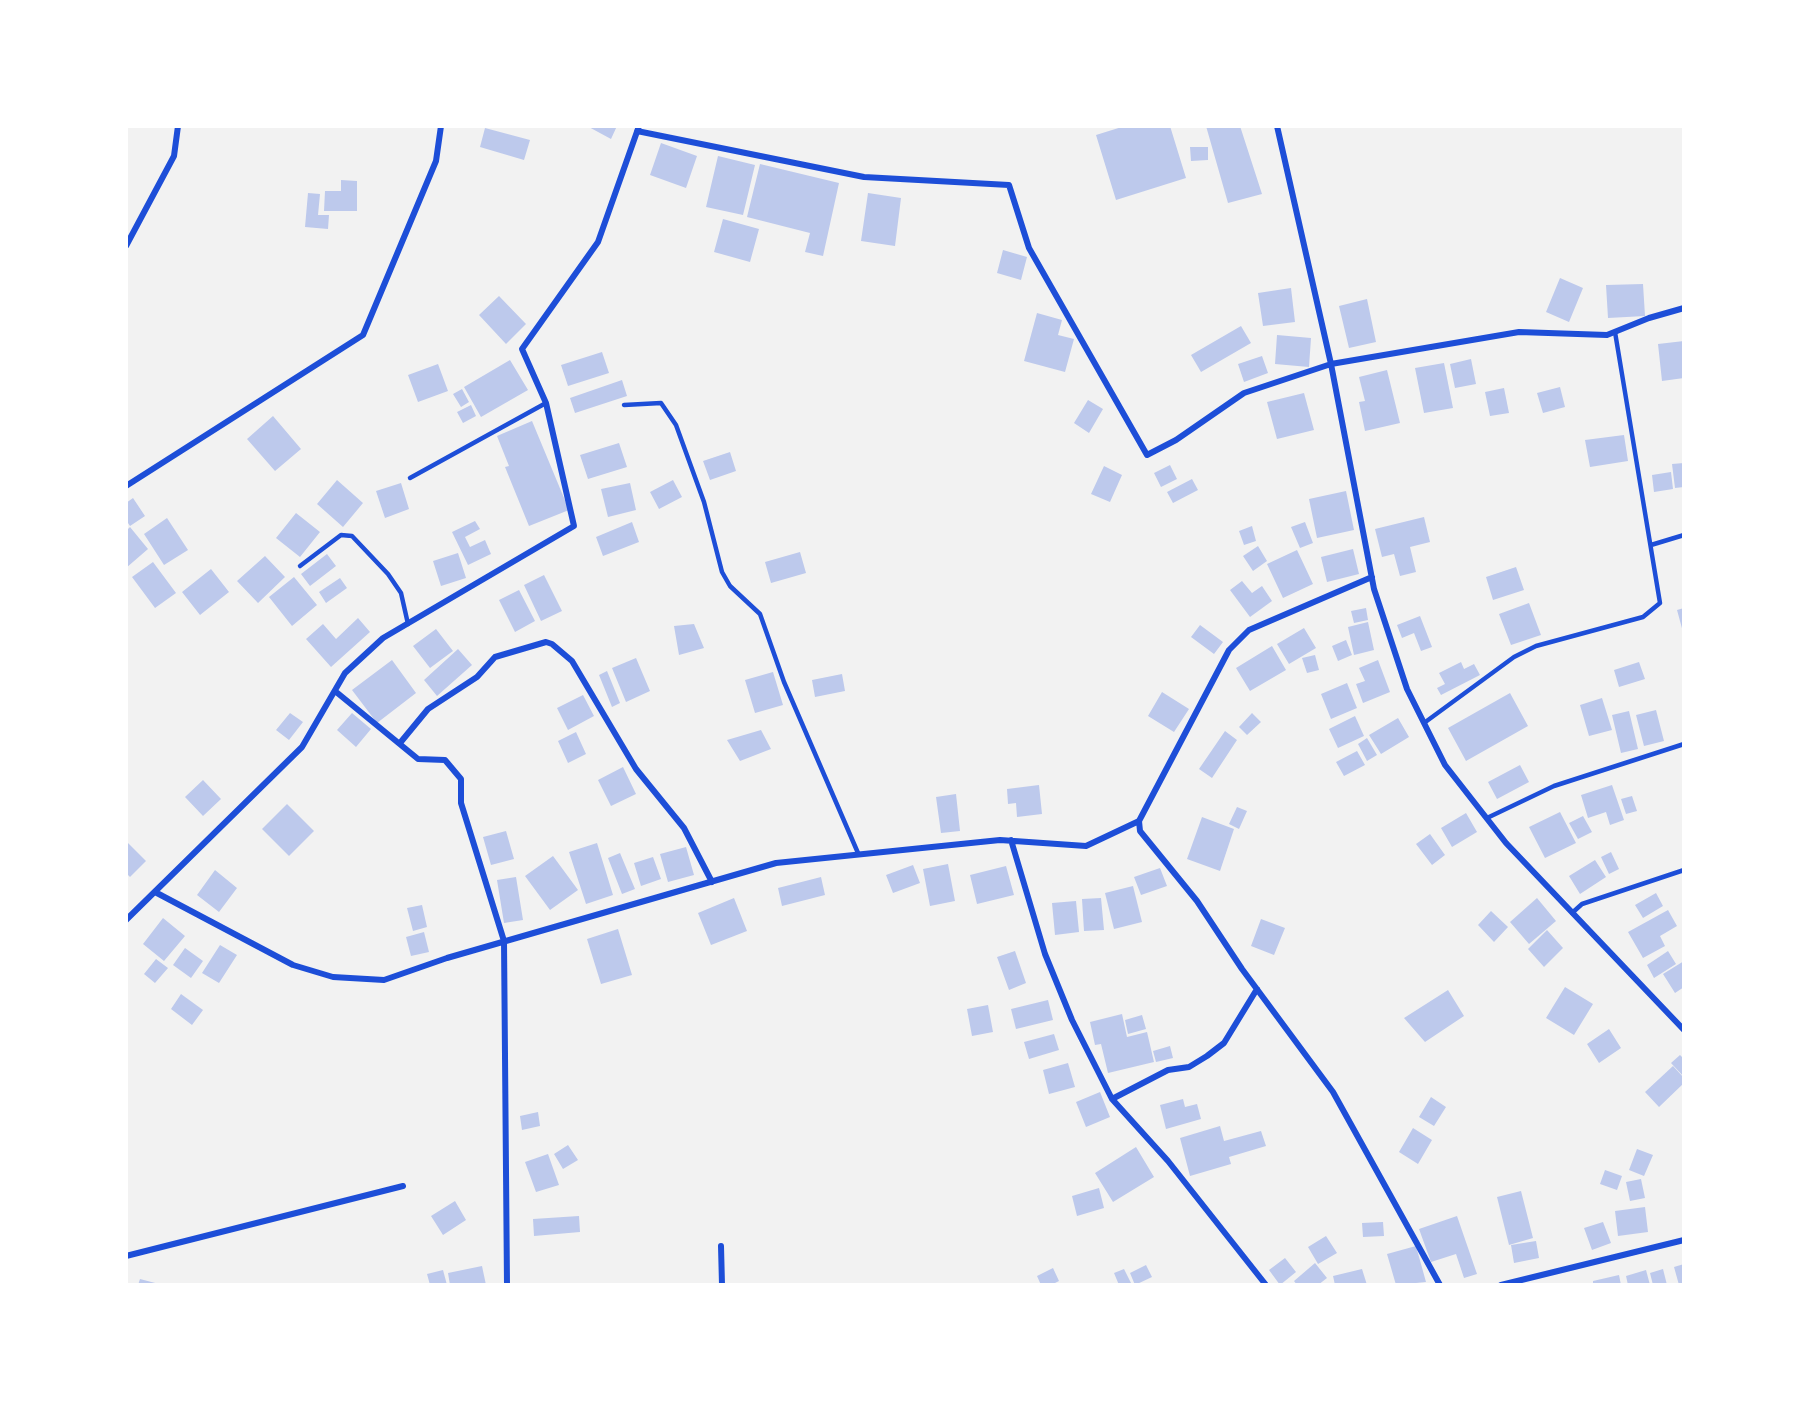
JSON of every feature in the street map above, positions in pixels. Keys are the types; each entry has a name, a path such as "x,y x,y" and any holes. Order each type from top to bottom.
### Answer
{"street":[{"path":"126,246 174,156 178,126"},
{"path":"126,486 363,335 436,161 441,126"},
{"path":"1277,126 1331,364 1372,577 1407,689 1444,765 1506,843 1684,1030"},
{"path":"126,920 302,747 345,673 383,638 574,526 546,403 522,349 598,242 638,128 864,177 1010,185 1029,248 1147,455 1176,440 1244,393 1331,364 1519,332 1607,335 1649,318 1684,308"},
{"path":"155,892 293,964 333,977 384,980 504,941 776,863 1011,840 1086,846 1138,821 1229,650 1249,630 1372,577"},
{"path":"400,743 428,709 477,677 495,657 546,642 552,644 572,661 636,769 684,828 712,882"},
{"path":"334,691 418,759 445,760 461,779 461,803 504,941 507,1285"},
{"path":"1138,821 1140,831 1197,901 1257,989 1333,1092 1440,1285"},
{"path":"1011,840 1045,954 1072,1020 1112,1099 1168,1161 1266,1285"},
{"path":"1112,1099 1168,1070 1189,1067 1207,1056 1224,1043 1257,989"},
{"path":"126,1256 403,1186"},
{"path":"1501,1285 1684,1240"},
{"path":"721,1246 722,1285"}],"lane":[{"path":"1424,723 1514,657 1536,646 1643,616 1660,603 1615,332"},
{"path":"410,478 546,403"},
{"path":"624,405 661,403 676,424 704,502 722,572 730,586 760,614 784,682 858,854"},
{"path":"300,567 341,535 352,536 388,574 400,593 408,624"},
{"path":"1651,545 1684,535"},
{"path":"1487,818 1554,786 1684,744"},
{"path":"1572,913 1582,904 1684,870"}],"building":[{"path":"587,126 617,126 611,139"},
{"path":"1125,126 1170,126 1186,178 1116,200 1096,135"},
{"path":"1206,126 1240,126 1262,194 1228,203"},
{"path":"485,128 530,140 524,160 480,147"},
{"path":"661,143 697,156 686,188 650,175"},
{"path":"1190,147 1208,147 1208,160 1191,161"},
{"path":"718,156 755,165 743,215 706,207"},
{"path":"760,164 839,183 823,256 805,252 810,233 747,217"},
{"path":"341,180 357,181 357,211 324,211 325,191 341,191"},
{"path":"308,193 320,194 318,215 329,215 328,229 305,227"},
{"path":"868,193 901,198 895,246 861,241"},
{"path":"723,219 759,229 750,262 714,252"},
{"path":"1003,250 1027,257 1021,280 997,273"},
{"path":"1560,278 1583,288 1569,322 1546,312"},
{"path":"1643,284 1645,316 1608,318 1606,285"},
{"path":"1291,288 1295,322 1263,326 1258,293"},
{"path":"499,296 526,324 506,344 479,315"},
{"path":"1367,299 1376,342 1349,348 1339,306"},
{"path":"1037,313 1062,320 1058,335 1074,339 1065,372 1024,361"},
{"path":"1241,326 1251,343 1201,372 1191,355"},
{"path":"1277,335 1311,338 1309,367 1275,364"},
{"path":"1684,341 1684,378 1662,381 1658,344"},
{"path":"602,352 609,373 568,386 561,365"},
{"path":"1262,356 1268,373 1244,382 1238,364"},
{"path":"1471,359 1476,384 1455,388 1450,364"},
{"path":"510,360 528,390 481,417 464,387"},
{"path":"1444,363 1453,408 1424,413 1415,368"},
{"path":"438,364 448,391 418,402 408,375"},
{"path":"1387,370 1400,423 1365,431 1359,402 1365,401 1359,377"},
{"path":"622,380 627,396 575,413 570,398"},
{"path":"1560,387 1565,407 1543,413 1537,393"},
{"path":"1504,388 1509,413 1490,416 1485,392"},
{"path":"462,389 469,402 461,407 453,394"},
{"path":"1304,393 1314,430 1277,439 1267,402"},
{"path":"1088,400 1103,409 1089,433 1074,423"},
{"path":"471,405 476,416 463,423 457,412"},
{"path":"273,416 301,449 275,471 247,439"},
{"path":"532,421 569,510 529,526 505,467 509,466 497,436"},
{"path":"1624,435 1628,461 1590,467 1585,440"},
{"path":"619,443 627,467 588,479 580,455"},
{"path":"730,452 736,471 710,480 703,461"},
{"path":"1684,463 1684,487 1675,488 1672,464"},
{"path":"1170,465 1177,479 1161,487 1154,473"},
{"path":"1104,466 1122,475 1110,502 1091,494"},
{"path":"1671,472 1673,489 1654,492 1652,475"},
{"path":"1192,479 1198,490 1173,503 1167,492"},
{"path":"337,480 363,503 343,527 317,504"},
{"path":"673,480 682,497 659,509 650,492"},
{"path":"401,483 409,509 385,518 376,491"},
{"path":"630,483 636,510 608,517 601,489"},
{"path":"1346,491 1354,530 1317,538 1309,499"},
{"path":"133,498 145,516 130,526 126,520 126,503"},
{"path":"296,513 320,532 300,557 276,538"},
{"path":"1424,517 1430,542 1410,547 1416,572 1400,576 1394,554 1382,557 1375,529"},
{"path":"167,518 188,550 164,565 144,534"},
{"path":"475,521 480,529 465,537 470,547 485,540 491,554 468,565 452,532"},
{"path":"632,522 639,542 603,556 596,537"},
{"path":"1305,522 1313,543 1300,548 1291,527"},
{"path":"1252,526 1256,541 1244,545 1239,531"},
{"path":"130,527 148,549 126,568 126,531"},
{"path":"1258,546 1267,561 1253,571 1243,556"},
{"path":"1353,549 1359,574 1327,582 1321,557"},
{"path":"1297,550 1313,584 1283,598 1267,564"},
{"path":"800,552 806,573 771,583 765,562"},
{"path":"458,553 466,578 441,586 433,561"},
{"path":"327,554 336,566 310,586 301,574"},
{"path":"265,556 285,577 258,603 237,581"},
{"path":"153,562 176,593 155,608 132,577"},
{"path":"1516,567 1524,590 1493,600 1486,577"},
{"path":"211,569 229,592 200,615 182,592"},
{"path":"544,575 562,611 541,621 524,585"},
{"path":"294,577 317,605 292,626 269,597"},
{"path":"340,578 347,588 326,603 319,592"},
{"path":"1242,581 1252,593 1262,586 1272,601 1250,617 1230,590"},
{"path":"519,590 535,621 515,632 499,600"},
{"path":"1529,603 1541,635 1511,645 1499,614"},
{"path":"1366,608 1368,620 1354,623 1351,611"},
{"path":"1684,608 1684,631 1683,632 1677,610"},
{"path":"1420,616 1432,647 1421,651 1414,633 1402,638 1397,625"},
{"path":"358,618 370,632 331,667 306,639 323,624 336,639"},
{"path":"1368,622 1374,650 1354,655 1348,627"},
{"path":"694,624 704,648 679,655 674,626"},
{"path":"1200,625 1223,642 1214,654 1191,637"},
{"path":"1304,628 1316,648 1289,664 1277,644"},
{"path":"436,629 453,651 430,668 413,646"},
{"path":"1346,640 1352,655 1338,661 1332,646"},
{"path":"1272,646 1286,670 1250,691 1236,668"},
{"path":"458,649 472,665 437,696 424,680"},
{"path":"1315,655 1319,670 1307,673 1302,658"},
{"path":"636,658 650,691 626,702 612,668"},
{"path":"392,660 416,693 377,723 352,690"},
{"path":"1378,660 1390,692 1363,703 1356,684 1365,681 1359,668"},
{"path":"1461,662 1464,669 1474,664 1480,675 1441,695 1437,688 1445,684 1439,673"},
{"path":"1639,662 1645,679 1619,687 1614,670"},
{"path":"607,671 620,703 612,707 599,675"},
{"path":"773,672 783,705 755,713 745,680"},
{"path":"842,674 845,691 815,697 812,680"},
{"path":"1347,683 1357,708 1331,719 1321,694"},
{"path":"1162,692 1189,709 1174,732 1148,716"},
{"path":"1510,693 1528,726 1466,761 1448,728"},
{"path":"583,695 594,716 568,730 557,708"},
{"path":"1602,698 1612,730 1589,736 1580,705"},
{"path":"1656,710 1664,741 1644,746 1636,715"},
{"path":"1629,711 1638,749 1621,753 1612,715"},
{"path":"290,713 303,722 289,740 276,730"},
{"path":"352,713 371,729 356,747 337,730"},
{"path":"1252,713 1261,722 1247,735 1239,727"},
{"path":"1355,716 1364,736 1338,748 1329,729"},
{"path":"1398,718 1409,737 1381,754 1369,735"},
{"path":"761,730 771,749 740,761 727,740"},
{"path":"1225,731 1237,740 1212,778 1199,769"},
{"path":"576,732 586,754 568,763 558,741"},
{"path":"1367,738 1377,755 1367,761 1358,744"},
{"path":"1357,751 1365,765 1344,776 1336,762"},
{"path":"1520,765 1529,782 1497,799 1488,782"},
{"path":"623,767 636,794 611,806 598,780"},
{"path":"203,780 221,799 203,816 185,797"},
{"path":"1039,785 1042,814 1017,817 1016,803 1008,804 1007,789"},
{"path":"1612,785 1624,820 1610,825 1606,812 1588,818 1581,795"},
{"path":"956,794 960,831 941,833 936,797"},
{"path":"1632,796 1637,811 1626,814 1621,799"},
{"path":"287,804 314,831 289,856 262,829"},
{"path":"1237,807 1247,811 1239,829 1229,824"},
{"path":"1560,812 1576,843 1545,858 1529,827"},
{"path":"1466,813 1477,832 1452,847 1441,828"},
{"path":"1583,816 1592,832 1578,839 1569,823"},
{"path":"1202,817 1234,829 1220,871 1187,859"},
{"path":"506,831 514,859 491,865 483,837"},
{"path":"1430,834 1445,855 1432,865 1416,844"},
{"path":"126,841 146,861 130,877 126,873"},
{"path":"597,843 613,895 586,904 569,852"},
{"path":"686,847 694,875 668,882 660,854"},
{"path":"1611,852 1619,869 1609,874 1601,857"},
{"path":"620,853 635,889 622,894 608,858"},
{"path":"553,856 578,890 550,910 525,876"},
{"path":"653,857 661,879 641,886 634,863"},
{"path":"1595,860 1606,877 1580,894 1569,876"},
{"path":"948,864 955,901 930,906 923,869"},
{"path":"913,865 920,883 893,893 886,875"},
{"path":"1006,866 1014,895 977,904 970,875"},
{"path":"1160,868 1167,886 1141,895 1134,877"},
{"path":"215,870 237,888 219,912 197,895"},
{"path":"516,877 523,920 504,923 497,880"},
{"path":"821,877 825,895 782,906 778,888"},
{"path":"1133,886 1142,922 1114,929 1105,893"},
{"path":"1656,893 1663,906 1643,918 1635,905"},
{"path":"734,898 747,931 711,945 698,913"},
{"path":"1101,898 1104,930 1084,931 1082,899"},
{"path":"1537,898 1556,921 1529,944 1510,922"},
{"path":"1076,901 1079,932 1055,935 1052,903"},
{"path":"422,905 427,927 413,931 407,908"},
{"path":"1668,910 1677,926 1660,936 1665,946 1643,958 1628,932"},
{"path":"1491,911 1508,927 1494,942 1478,925"},
{"path":"163,918 185,936 164,961 143,944"},
{"path":"1261,919 1285,928 1274,955 1251,946"},
{"path":"618,929 632,975 601,984 587,939"},
{"path":"1547,930 1563,948 1544,967 1528,949"},
{"path":"424,932 429,952 411,956 406,937"},
{"path":"220,945 237,955 219,983 202,973"},
{"path":"185,948 203,961 191,978 173,965"},
{"path":"1015,951 1026,983 1009,990 997,957"},
{"path":"1668,951 1676,964 1654,978 1647,965"},
{"path":"156,959 168,968 155,983 144,974"},
{"path":"1684,961 1684,987 1675,993 1663,974"},
{"path":"1565,987 1593,1004 1574,1035 1546,1018"},
{"path":"1448,990 1464,1016 1425,1042 1404,1018"},
{"path":"181,994 203,1010 192,1025 171,1009"},
{"path":"1048,1000 1053,1020 1016,1029 1011,1009"},
{"path":"988,1005 993,1032 972,1036 967,1009"},
{"path":"1122,1014 1127,1037 1147,1032 1154,1062 1108,1073 1101,1044 1095,1045 1090,1022"},
{"path":"1142,1015 1146,1029 1128,1034 1125,1020"},
{"path":"1609,1029 1621,1048 1599,1063 1587,1044"},
{"path":"1054,1034 1059,1050 1029,1059 1024,1042"},
{"path":"1170,1046 1173,1058 1156,1062 1153,1051"},
{"path":"1680,1055 1684,1059 1684,1077 1671,1063"},
{"path":"1068,1063 1075,1087 1049,1094 1043,1070"},
{"path":"1673,1066 1684,1078 1684,1083 1659,1107 1645,1092"},
{"path":"1100,1092 1110,1117 1086,1127 1076,1102"},
{"path":"1431,1097 1446,1107 1434,1126 1419,1117"},
{"path":"1183,1099 1185,1107 1197,1104 1201,1119 1166,1129 1160,1105"},
{"path":"538,1112 540,1126 522,1130 520,1116"},
{"path":"1220,1126 1224,1141 1261,1131 1266,1146 1229,1157 1231,1164 1190,1176 1180,1138"},
{"path":"1413,1128 1432,1140 1418,1164 1399,1152"},
{"path":"568,1145 578,1160 563,1169 554,1154"},
{"path":"1136,1147 1154,1177 1113,1202 1095,1173"},
{"path":"1637,1149 1653,1155 1644,1176 1629,1170"},
{"path":"548,1154 559,1185 536,1192 525,1162"},
{"path":"1605,1170 1622,1176 1617,1190 1600,1184"},
{"path":"1641,1179 1645,1198 1630,1201 1626,1182"},
{"path":"1099,1188 1104,1208 1077,1216 1072,1196"},
{"path":"1521,1191 1533,1238 1509,1245 1497,1197"},
{"path":"455,1201 466,1220 443,1235 431,1216"},
{"path":"1645,1207 1648,1232 1618,1236 1615,1211"},
{"path":"579,1216 580,1232 534,1236 533,1219"},
{"path":"1457,1216 1477,1274 1464,1278 1456,1254 1431,1262 1419,1229"},
{"path":"1383,1222 1384,1236 1363,1237 1362,1223"},
{"path":"1603,1222 1611,1243 1592,1250 1584,1228"},
{"path":"1326,1236 1337,1253 1318,1264 1308,1247"},
{"path":"1536,1241 1539,1258 1514,1263 1511,1245"},
{"path":"1416,1246 1426,1282 1396,1285 1387,1254"},
{"path":"1285,1258 1296,1272 1280,1285 1269,1270"},
{"path":"1315,1263 1327,1278 1318,1285 1297,1285 1294,1281"},
{"path":"1684,1264 1684,1285 1679,1285 1674,1267"},
{"path":"1146,1265 1152,1277 1135,1285 1130,1273"},
{"path":"482,1266 486,1285 450,1285 448,1273"},
{"path":"1053,1268 1059,1281 1051,1285 1041,1285 1037,1276"},
{"path":"1124,1269 1132,1285 1119,1285 1114,1273"},
{"path":"1362,1269 1367,1285 1335,1285 1333,1276"},
{"path":"1663,1269 1667,1285 1653,1285 1650,1273"},
{"path":"443,1270 447,1285 430,1285 427,1274"},
{"path":"1646,1270 1650,1285 1628,1285 1626,1276"},
{"path":"1619,1275 1621,1285 1593,1285 1593,1281"},
{"path":"140,1279 159,1284 159,1285 138,1285"}]}
